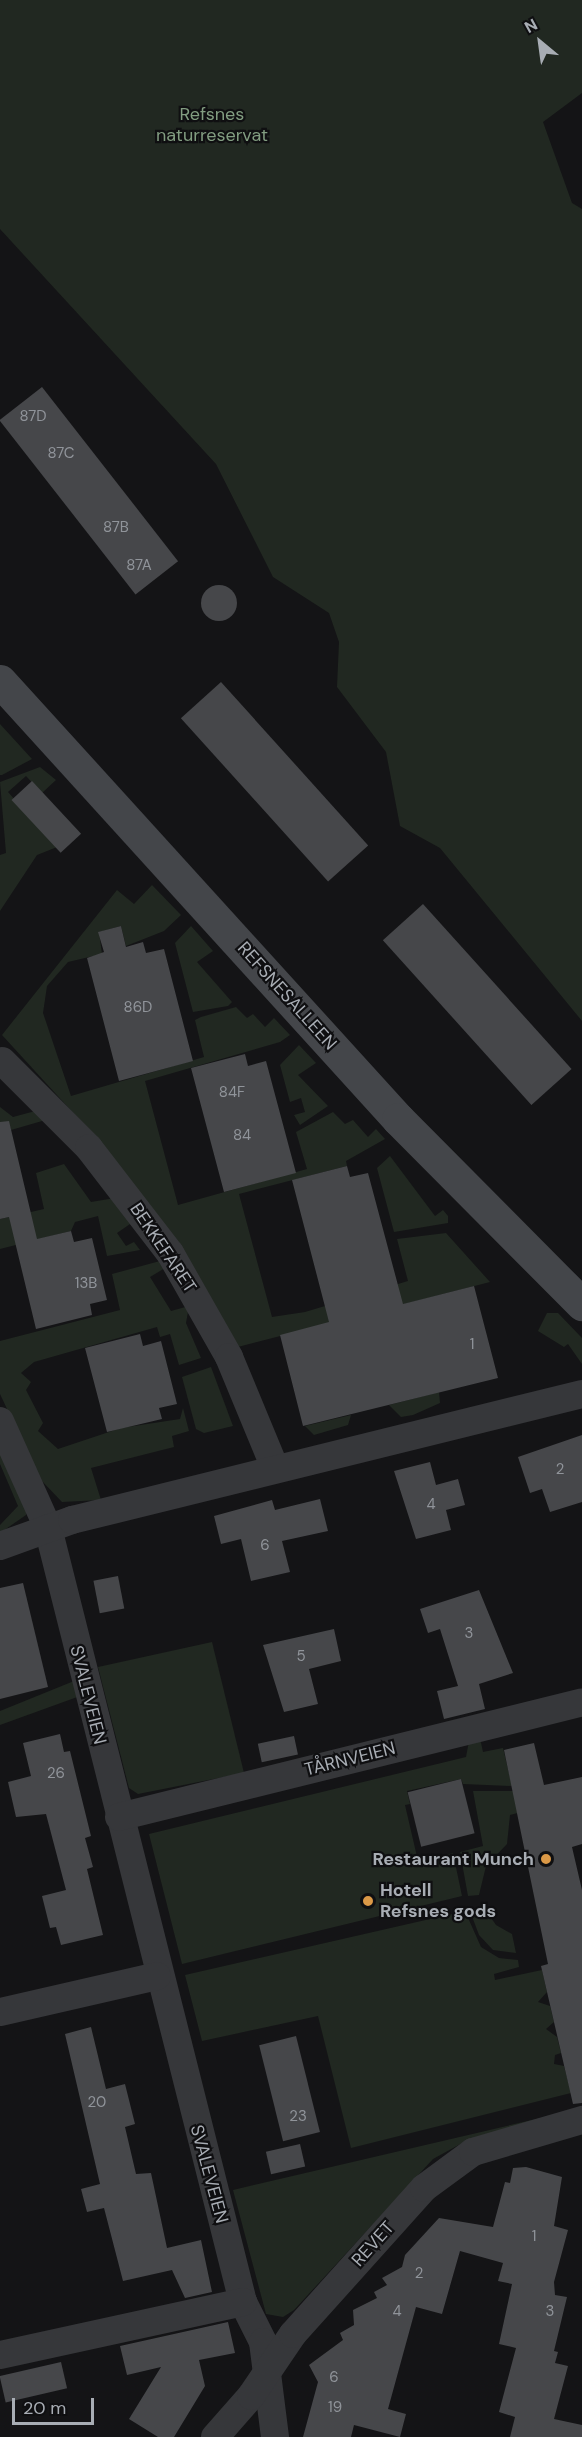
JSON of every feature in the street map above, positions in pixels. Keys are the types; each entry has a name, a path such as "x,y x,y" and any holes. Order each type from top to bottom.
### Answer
{"street":[{"name":"REFSNESALLEEN","path":"0,681 398,1119 582,1304"},
{"name":"BEKKEFARET","path":"2,1061 89,1148 170,1253 229,1357 275,1468"},
{"path":"0,1546 48,1528 275,1468 582,1394"},
{"name":"SVALEVEIEN","path":"0,1421 48,1528 157,1976 243,2302 269,2367 275,2437"},
{"name":"TÅRNVEIEN","path":"119,1816 582,1702"},
{"path":"0,2012 157,1976"},
{"name":"REVET","path":"215,2437 269,2367 424,2187 451,2166 496,2143 582,2120"},
{"path":"0,2355 243,2302"}],"green space":[{"name":"Refsnes naturreservat","path":"0,0 582,0 582,93 543,122 572,203 582,209 582,1021 440,848 400,826 386,752 337,687 339,642 329,613 273,577 216,464 0,229"},
{"path":"0,724 32,759 2,775 0,775"},
{"path":"40,767 56,780 42,793 26,776 8,792 57,847 37,855 0,911 0,855 6,853 0,782"},
{"path":"152,885 181,915 164,931 126,946 121,926 99,932 102,954 68,962 47,986 43,1013 71,1096 204,1057 195,1020 201,1017 236,1007 247,1018 253,1014 265,1027 274,1018 290,1035 280,1042 145,1081 178,1205 307,1169 296,1132 333,1112 345,1124 353,1120 368,1137 376,1129 385,1139 346,1161 347,1166 239,1194 272,1317 305,1312 408,1281 397,1239 446,1233 490,1282 234,1348 77,1117 2,1035 117,890 134,904"},
{"path":"191,926 213,951 197,962 232,1002 228,1006 193,1012 175,943"},
{"path":"299,1045 316,1063 298,1075 328,1106 300,1125 294,1115 305,1112 301,1098 290,1102 280,1065"},
{"path":"0,1107 13,1117 39,1110 49,1119 11,1130 9,1124 0,1126"},
{"path":"390,1156 435,1216 443,1210 448,1216 448,1223 394,1232 377,1168"},
{"path":"64,1164 91,1202 115,1198 133,1222 117,1233 126,1246 134,1242 140,1250 107,1256 98,1216 75,1222 71,1231 0,1249 0,1219 44,1209 36,1173"},
{"path":"160,1261 165,1268 150,1277 171,1311 189,1306 186,1323 201,1358 179,1365 170,1334 160,1337 157,1327 34,1362 21,1373 31,1382 26,1390 43,1423 38,1431 58,1449 121,1428 180,1419 183,1408 189,1431 172,1436 174,1447 91,1468 101,1500 62,1502 40,1479 0,1394 0,1341 120,1310 112,1274"},
{"path":"547,1313 558,1313 582,1338 582,1364 568,1344 564,1347 538,1331"},
{"path":"211,1367 233,1426 204,1433 196,1429 182,1377"},
{"path":"439,1392 440,1403 413,1415 401,1417 389,1405"},
{"path":"351,1415 348,1425 314,1435 305,1426"},
{"path":"0,1446 26,1501 26,1515 0,1533 0,1525 18,1506 0,1464"},
{"path":"212,1642 244,1773 138,1794 129,1788 98,1667"},
{"path":"74,1681 80,1696 0,1725 0,1711"},
{"path":"480,1738 483,1752 503,1748 512,1786 463,1784 461,1779 407,1791 410,1804 405,1805 418,1861 453,1853 462,1896 182,1964 149,1834 466,1757 469,1741"},
{"path":"473,1791 518,1791 529,1810 510,1815 507,1844 486,1866 479,1895 468,1896 460,1852 483,1846"},
{"path":"482,1905 496,1925 512,1934 516,1953 493,1950 479,1935 470,1911"},
{"path":"465,1911 481,1947 499,1958 518,1960 519,1967 494,1974 495,1980 542,1970 547,1992 538,2002 550,2006 554,2022 546,2029 557,2037 561,2053 555,2055 554,2064 564,2066 571,2093 351,2148 318,2016 202,2041 185,1975"},
{"path":"549,2116 464,2142 433,2159 294,2310 283,2317 266,2314 233,2190"}],"building":[{"path":"42,387 178,561 136,594 0,421"},
{"path":"219,585 232,590 237,603 232,616 219,621 206,616 201,603 206,590"},
{"path":"221,682 368,845 328,882 181,718"},
{"path":"32,781 81,834 61,853 12,800"},
{"path":"423,904 572,1069 531,1105 383,940"},
{"path":"121,926 126,947 143,942 146,953 164,949 193,1061 119,1081 87,958 104,952 98,932"},
{"path":"245,1054 248,1066 266,1061 296,1173 224,1192 191,1068"},
{"path":"9,1121 37,1239 71,1231 74,1242 92,1238 107,1300 90,1304 92,1315 36,1329 9,1217 0,1219 0,1122"},
{"path":"347,1166 350,1177 368,1173 403,1304 474,1286 498,1378 303,1426 280,1335 329,1322 292,1180"},
{"path":"140,1334 143,1346 161,1341 177,1404 159,1408 162,1419 107,1432 85,1348"},
{"path":"582,1435 582,1502 550,1512 542,1489 530,1493 518,1457"},
{"path":"430,1462 436,1485 458,1479 465,1505 446,1510 451,1530 416,1539 394,1471"},
{"path":"320,1499 328,1531 282,1541 290,1572 251,1581 241,1539 221,1544 214,1516 272,1500 275,1510"},
{"path":"118,1576 124,1608 100,1613 93,1581"},
{"path":"23,1583 48,1687 0,1699 0,1588"},
{"path":"479,1590 513,1673 479,1684 485,1709 444,1719 437,1691 458,1686 440,1629 428,1633 420,1609"},
{"path":"334,1629 341,1661 309,1669 318,1704 284,1712 263,1645"},
{"path":"60,1734 64,1752 70,1751 91,1836 85,1838 93,1867 87,1869 103,1935 61,1945 56,1927 50,1928 42,1896 66,1890 46,1814 16,1817 8,1782 31,1776 23,1743"},
{"path":"294,1736 298,1755 262,1762 258,1744"},
{"path":"534,1743 544,1785 582,1777 582,1844 572,1847 582,1890 582,2103 573,2104 541,1966 548,1964 504,1750"},
{"path":"461,1779 475,1833 421,1847 408,1792"},
{"path":"91,2027 106,2089 125,2084 135,2124 125,2127 136,2174 151,2173 167,2248 201,2240 212,2292 185,2298 172,2270 123,2281 104,2208 87,2212 81,2189 100,2184 65,2034"},
{"path":"296,2036 320,2132 283,2141 259,2045"},
{"path":"300,2144 305,2166 271,2174 266,2152"},
{"path":"526,2167 562,2177 554,2226 568,2230 554,2282 555,2295 567,2297 554,2351 558,2352 555,2363 568,2366 554,2419 582,2425 582,2437 510,2437 515,2417 499,2412 516,2348 499,2344 512,2284 498,2281 503,2263 460,2251 442,2314 416,2307 388,2409 406,2414 400,2437 354,2425 351,2437 303,2437 318,2382 309,2365 343,2340 340,2333 354,2325 353,2310 377,2298 374,2292 387,2285 382,2278 402,2267 405,2255 439,2218 493,2227 505,2182 510,2183 513,2168"},
{"path":"228,2322 235,2353 199,2360 205,2386 174,2437 158,2437 129,2419 161,2367 127,2375 120,2346"},
{"path":"61,2362 67,2388 6,2402 0,2376"}],"place":[{"name":"Restaurant Munch","path":"546,1859"},
{"name":"Hotell Refsnes gods","path":"368,1901"}]}
